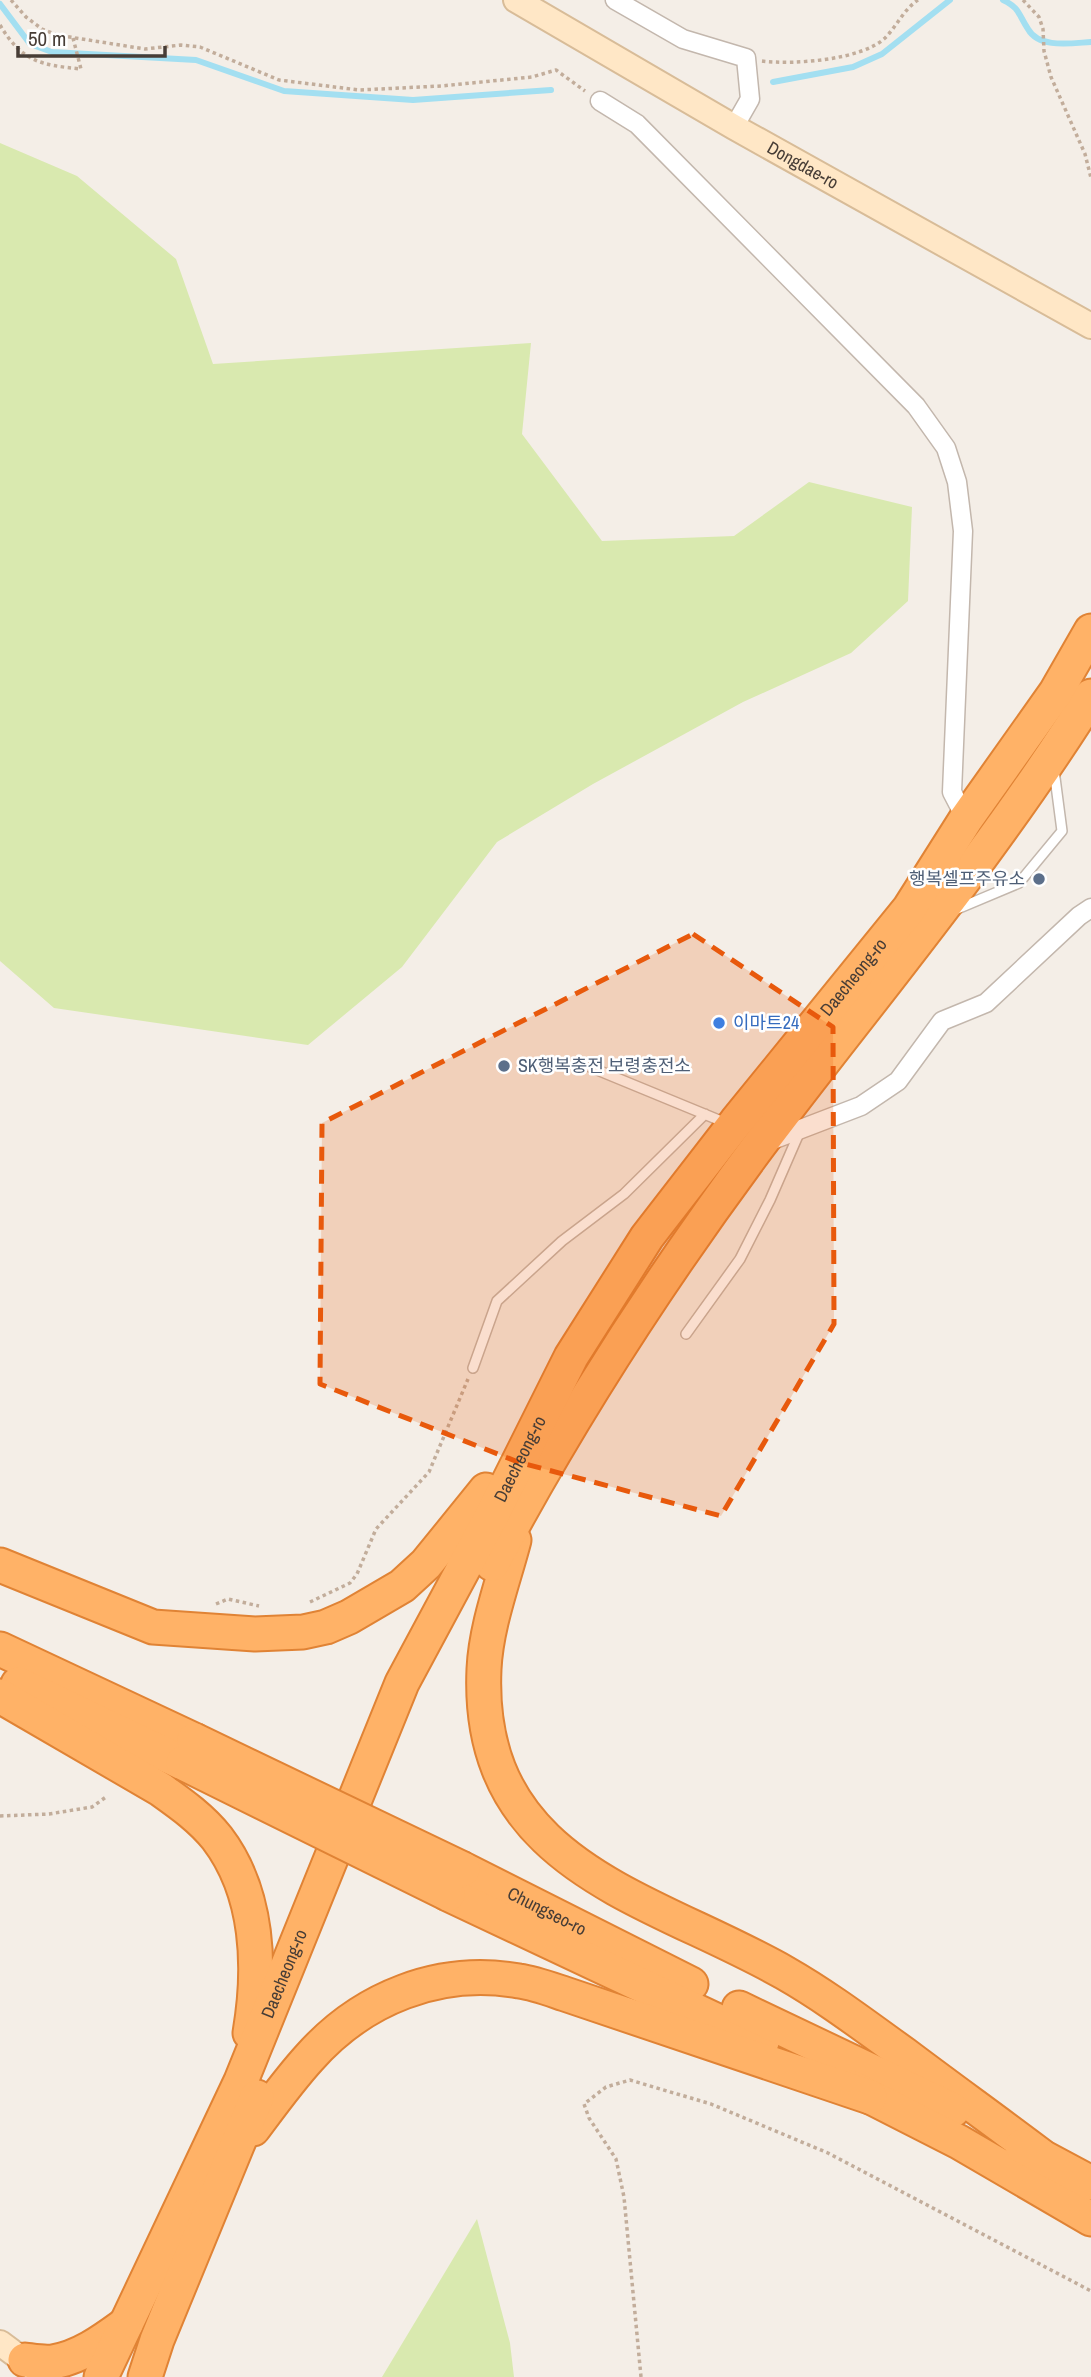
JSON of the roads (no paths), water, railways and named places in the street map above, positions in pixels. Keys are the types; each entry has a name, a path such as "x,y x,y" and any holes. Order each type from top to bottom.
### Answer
{"highway":[{"name":"Daecheong-ro","path":"145,2377 157,2340 387,1776 428,1683 522,1509 616,1349 738,1131 909,909 967,819 1056,692 1091,631"},
{"name":"Daecheong-ro","path":"101,2377 241,2081 402,1683 571,1357 647,1237 738,1131 936,917 1091,696"},
{"path":"0,1565 153,1627 255,1634 303,1632 326,1626 376,1603 402,1586 426,1564 461,1524 540,1419"},
{"path":"522,1509 489,1634 485,1683 487,1725 493,1748 508,1787 529,1821 545,1839 586,1872 784,1973 830,2000 1040,2155"},
{"path":"0,1649 188,1751 455,1881"},
{"path":"0,1675 188,1751"},
{"path":"0,1696 185,1806 204,1823 229,1856 247,1899 256,1955 250,2029 241,2081"},
{"name":"Chungseo-ro","path":"455,1881 930,2098 1091,2183"},
{"name":"Chungseo-ro","path":"455,1881 736,2029 959,2142 1091,2219"},
{"path":"234,2153 310,2056 356,2016 404,1991 456,1978 487,1977 521,1981 870,2097"},
{"path":"20,2362 52,2362 76,2355 97,2345 126,2324"}],"street":[{"name":"Dongdae-ro","path":"516,0 734,127 1091,326"},
{"path":"615,0 683,39 746,58 750,99 734,127"},
{"path":"600,101 637,124 916,406 946,448 957,482 963,531 952,792 967,819"},
{"path":"738,1131 800,1131 861,1106 898,1081 942,1021 986,1003 1079,916 1091,908"}],"lane":[{"path":"936,917 1019,883 1062,831 1052,753"},
{"path":"590,1067 738,1131"},
{"path":"473,1368 497,1301 562,1241 624,1194 738,1131"},
{"path":"686,1334 740,1259 770,1200 800,1131"}],"waterway":[{"path":"773,82 853,67 882,54 950,0"},
{"path":"1003,0 1016,9 1028,29 1040,40 1066,44 1091,42"},
{"path":"0,4 30,44 52,52 196,60 284,91 413,100 551,90"}],"place":[{"name":"행복셀프주유소","path":"1039,879"},
{"name":"이마트24","path":"719,1023"},
{"name":"SK행복충전 보령충전소","path":"504,1066"}]}
